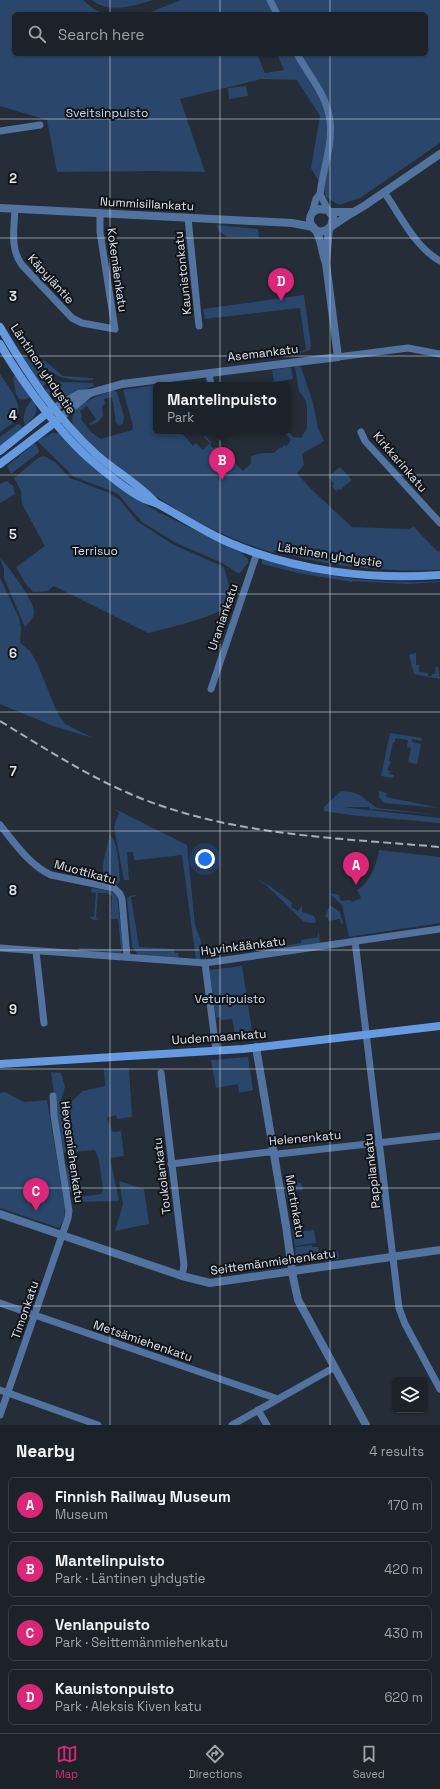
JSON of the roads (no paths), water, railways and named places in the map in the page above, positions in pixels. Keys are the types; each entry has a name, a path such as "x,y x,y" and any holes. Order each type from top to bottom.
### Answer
{"main road":[{"name":"Läntinen yhdystie","path":"0,327 51,410"},
{"name":"Läntinen yhdystie","path":"0,344 58,420 97,455 148,494 157,503 197,526 230,543 257,553 296,564 366,575 409,577 440,575"},
{"path":"0,451 51,410"},
{"path":"0,464 58,420"},
{"name":"Uudenmaankatu","path":"0,1064 256,1047 440,1026"}],"street":[{"path":"270,0 276,12"},
{"path":"299,56 329,112 330,136 320,194 316,199 310,221 319,236 326,263 338,357"},
{"path":"0,131 40,125"},
{"path":"314,228 322,231 330,228 440,154"},
{"path":"384,192 419,245 429,255 440,261"},
{"path":"320,194 333,217 330,228 326,263"},
{"name":"Nummisillankatu","path":"0,208 292,223 314,228"},
{"path":"312,214 321,208 329,211 353,212"},
{"name":"Käpyläntie","path":"16,209 14,250 16,258 72,318 82,323 115,329"},
{"name":"Kokemäenkatu","path":"100,213 100,232 115,329"},
{"name":"Nummisillankatu","path":"292,223 312,214"},
{"name":"Kaunistonkatu","path":"188,218 200,326"},
{"name":"Asemankatu","path":"51,410 79,394 90,393 122,384 408,348 440,354"},
{"path":"209,373 210,382"},
{"name":"Asemankatu","path":"58,420 90,393"},
{"name":"Kirkkarinkatu","path":"361,432 365,441 440,523"},
{"name":"Uraniankatu","path":"211,689 257,553"},
{"name":"Muottikatu","path":"0,825 32,863 41,871 51,875 114,888 118,891 122,899 127,957"},
{"name":"Hyvinkäänkatu","path":"0,948 205,963 440,929"},
{"name":"Pappilankatu","path":"356,941 392,1257 401,1316 440,1389"},
{"path":"36,951 44,1023"},
{"path":"205,963 216,1050"},
{"name":"Martinkatu","path":"256,1047 295,1289 301,1307 366,1425"},
{"name":"Toukolankatu","path":"161,1073 184,1265 182,1276"},
{"name":"Hevosmiehenkatu","path":"53,1096 54,1116 69,1211 62,1235"},
{"name":"Helenenkatu","path":"171,1164 440,1136"},
{"name":"Seittemänmiehenkatu","path":"0,1214 182,1276 210,1283 440,1250"},
{"name":"Timonkatu","path":"0,1415 62,1235"},
{"name":"Metsämiehenkatu","path":"0,1303 278,1399"},
{"path":"232,1425 335,1367"},
{"path":"0,1390 98,1425"},
{"path":"258,1410 266,1425"}],"railway":[{"path":"0,721 68,762 104,781 140,798 176,811 250,828 326,838 440,847"}],"place":[{"name":"Kaunistonpuisto","path":"281,301"},
{"name":"Mantelinpuisto","path":"222,480"},
{"name":"Finnish Railway Museum","path":"356,885"},
{"name":"Venlanpuisto","path":"36,1211"}],"park label":[{"name":"Sveitsinpuisto","path":"107,113"},
{"name":"Terrisuo","path":"95,551"},
{"name":"Veturipuisto","path":"230,999"}]}
